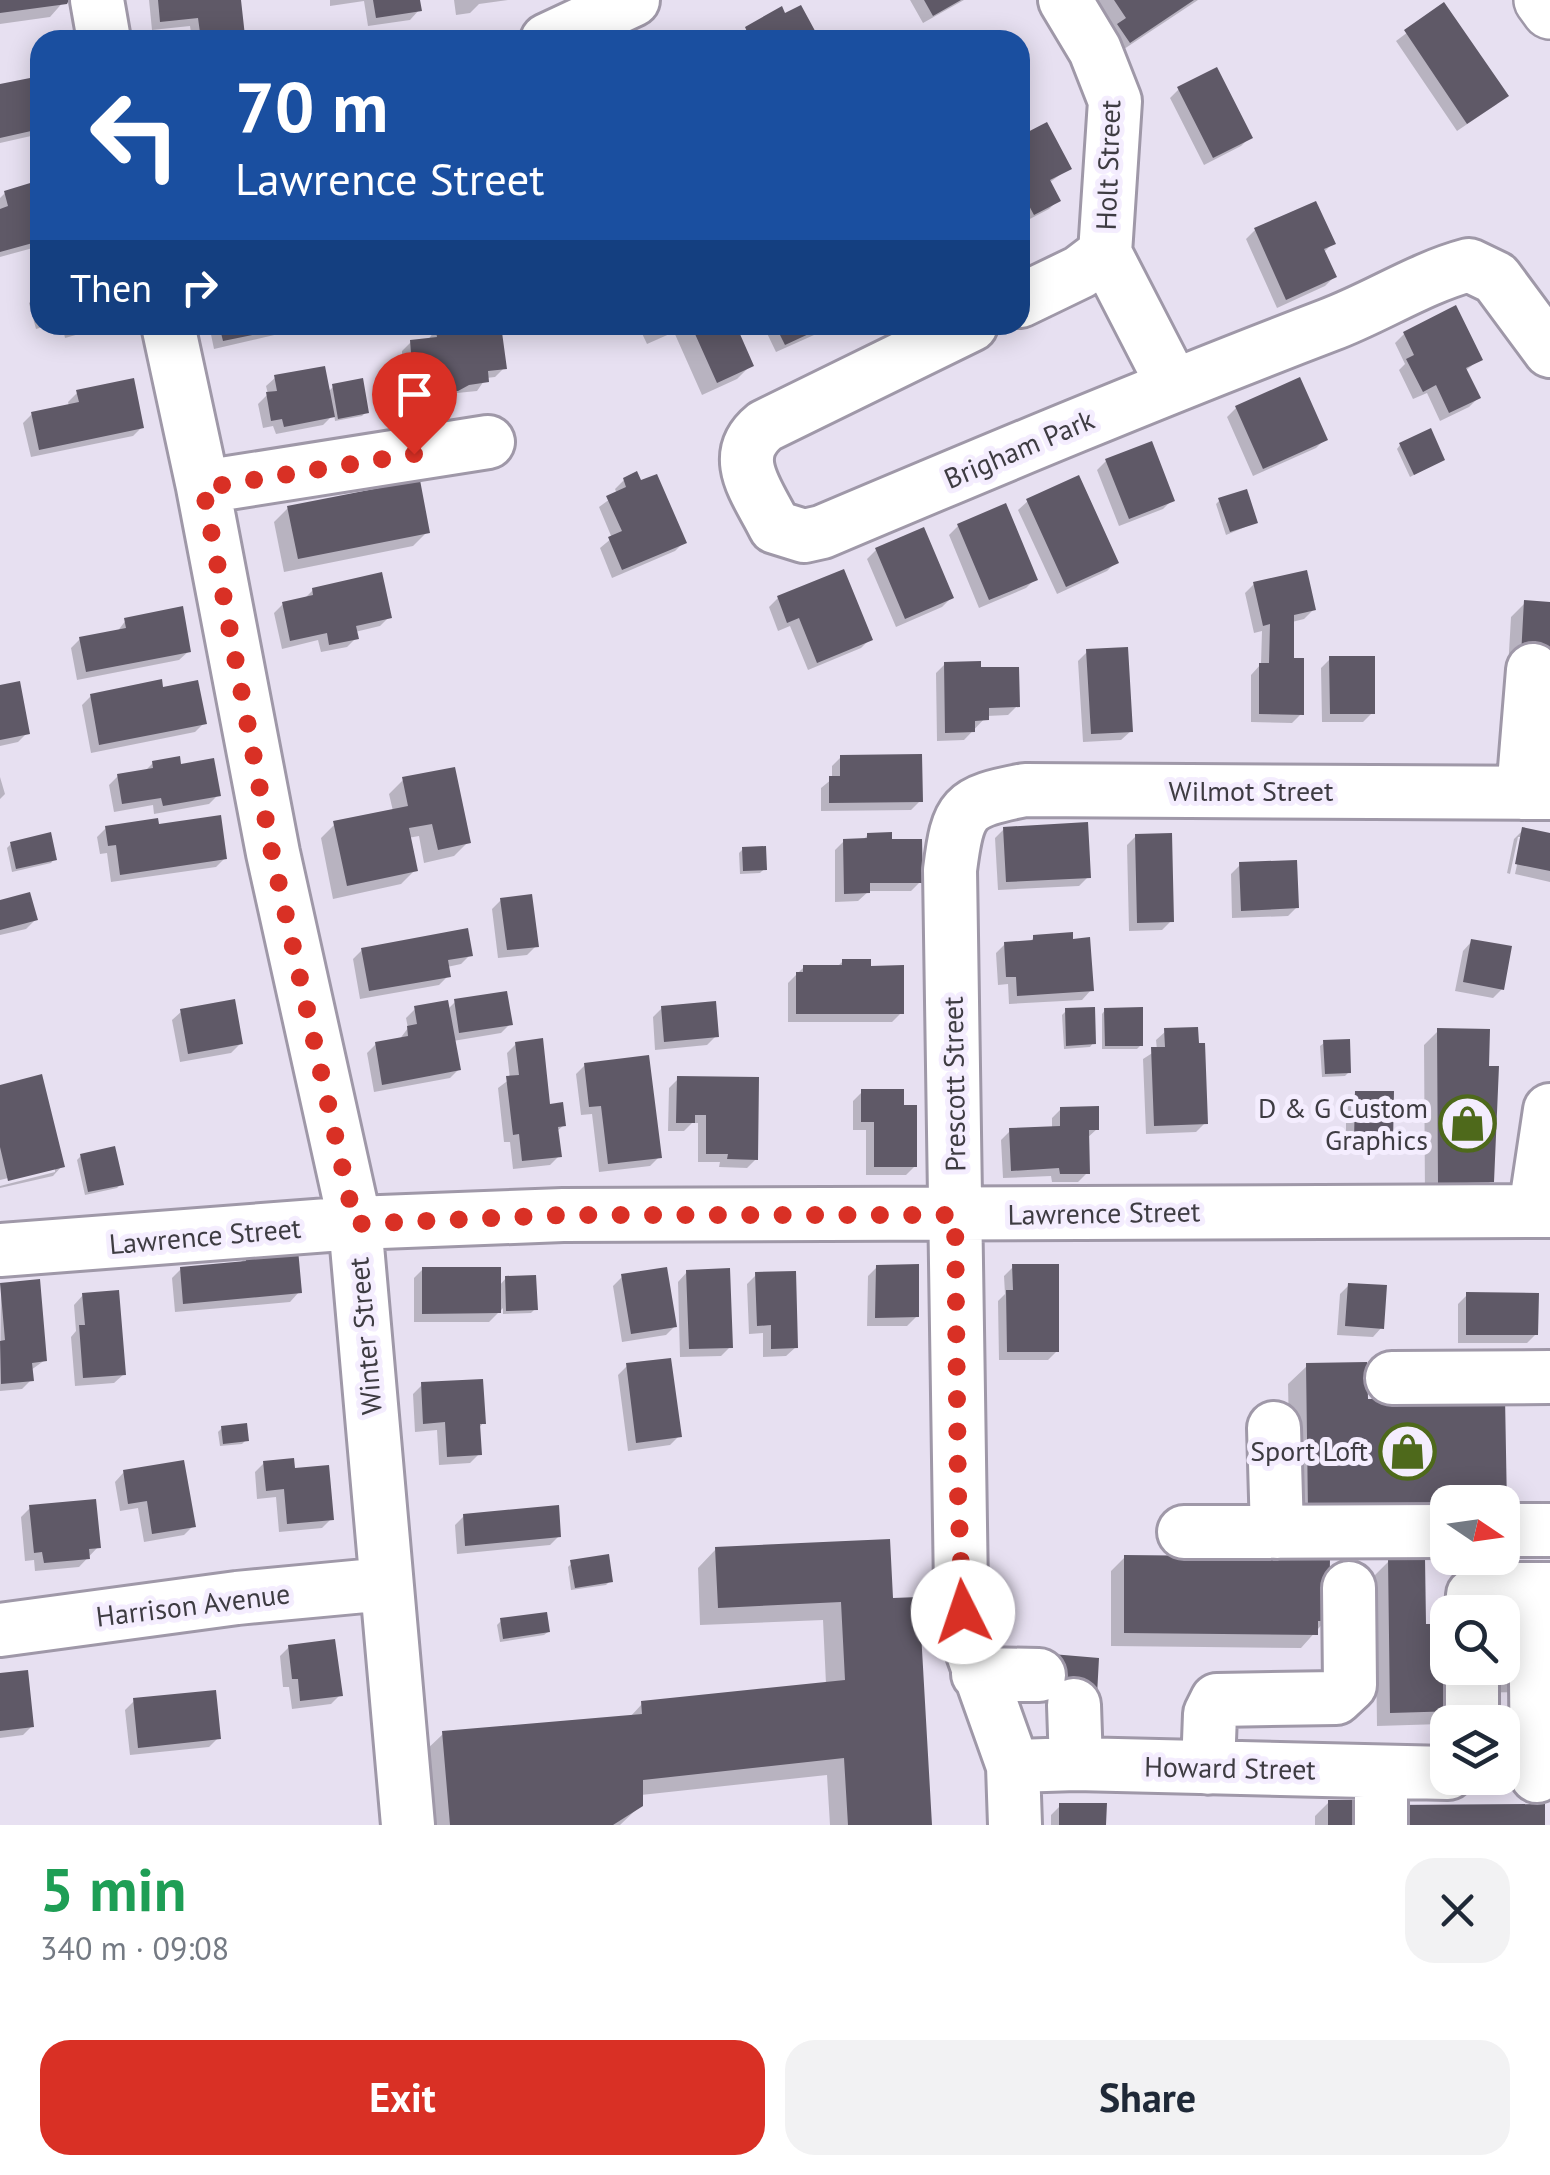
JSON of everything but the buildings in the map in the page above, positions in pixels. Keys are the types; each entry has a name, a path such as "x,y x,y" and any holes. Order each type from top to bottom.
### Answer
{"main road":[{"path":"1542,0 1550,11"}],"street":[{"path":"96,0 102,30"},
{"path":"569,30 633,0"},
{"name":"Holt Street","path":"1065,0 1095,50 1115,101 1104,253 1173,385"},
{"path":"1030,296 1080,272 1104,253"},
{"name":"Brigham Park","path":"951,335 765,426 752,436 746,452 746,469 775,526 804,536 822,532 1173,385 1371,309 1434,277 1469,265 1496,278 1550,351"},
{"name":"Winter Street","path":"170,335 272,853 355,1224 408,1825"},
{"path":"203,488 488,442"},
{"path":"1533,670 1537,793"},
{"name":"Wilmot Street","path":"961,817 970,805 991,796 1025,790 1537,793"},
{"name":"Prescott Street","path":"961,817 955,826 950,870 961,1590 966,1634 1013,1766 1015,1825"},
{"path":"1543,1210 1550,1110"},
{"name":"Lawrence Street","path":"0,1250 355,1224 563,1215 1543,1210"},
{"path":"1392,1378 1550,1377"},
{"path":"1274,1428 1277,1532"},
{"path":"1520,1530 1550,1530"},
{"path":"1184,1532 1430,1531"},
{"name":"Harrison Avenue","path":"0,1630 238,1598 386,1584"},
{"path":"1208,1768 1210,1714 1217,1700 1336,1698 1350,1686 1349,1588"},
{"path":"978,1674 1056,1690 1076,1764"},
{"path":"1520,1675 1525,1775"},
{"name":"Howard Street","path":"1013,1766 1076,1764 1430,1773"},
{"path":"1381,1772 1381,1825"}],"place":[{"name":"D & G Custom Graphics","path":"1467,1124"},
{"name":"Sport Loft","path":"1407,1451"}],"route":[{"path":"414,454 203,488 272,853 355,1224 563,1215 955,1215 963,1612"}]}
